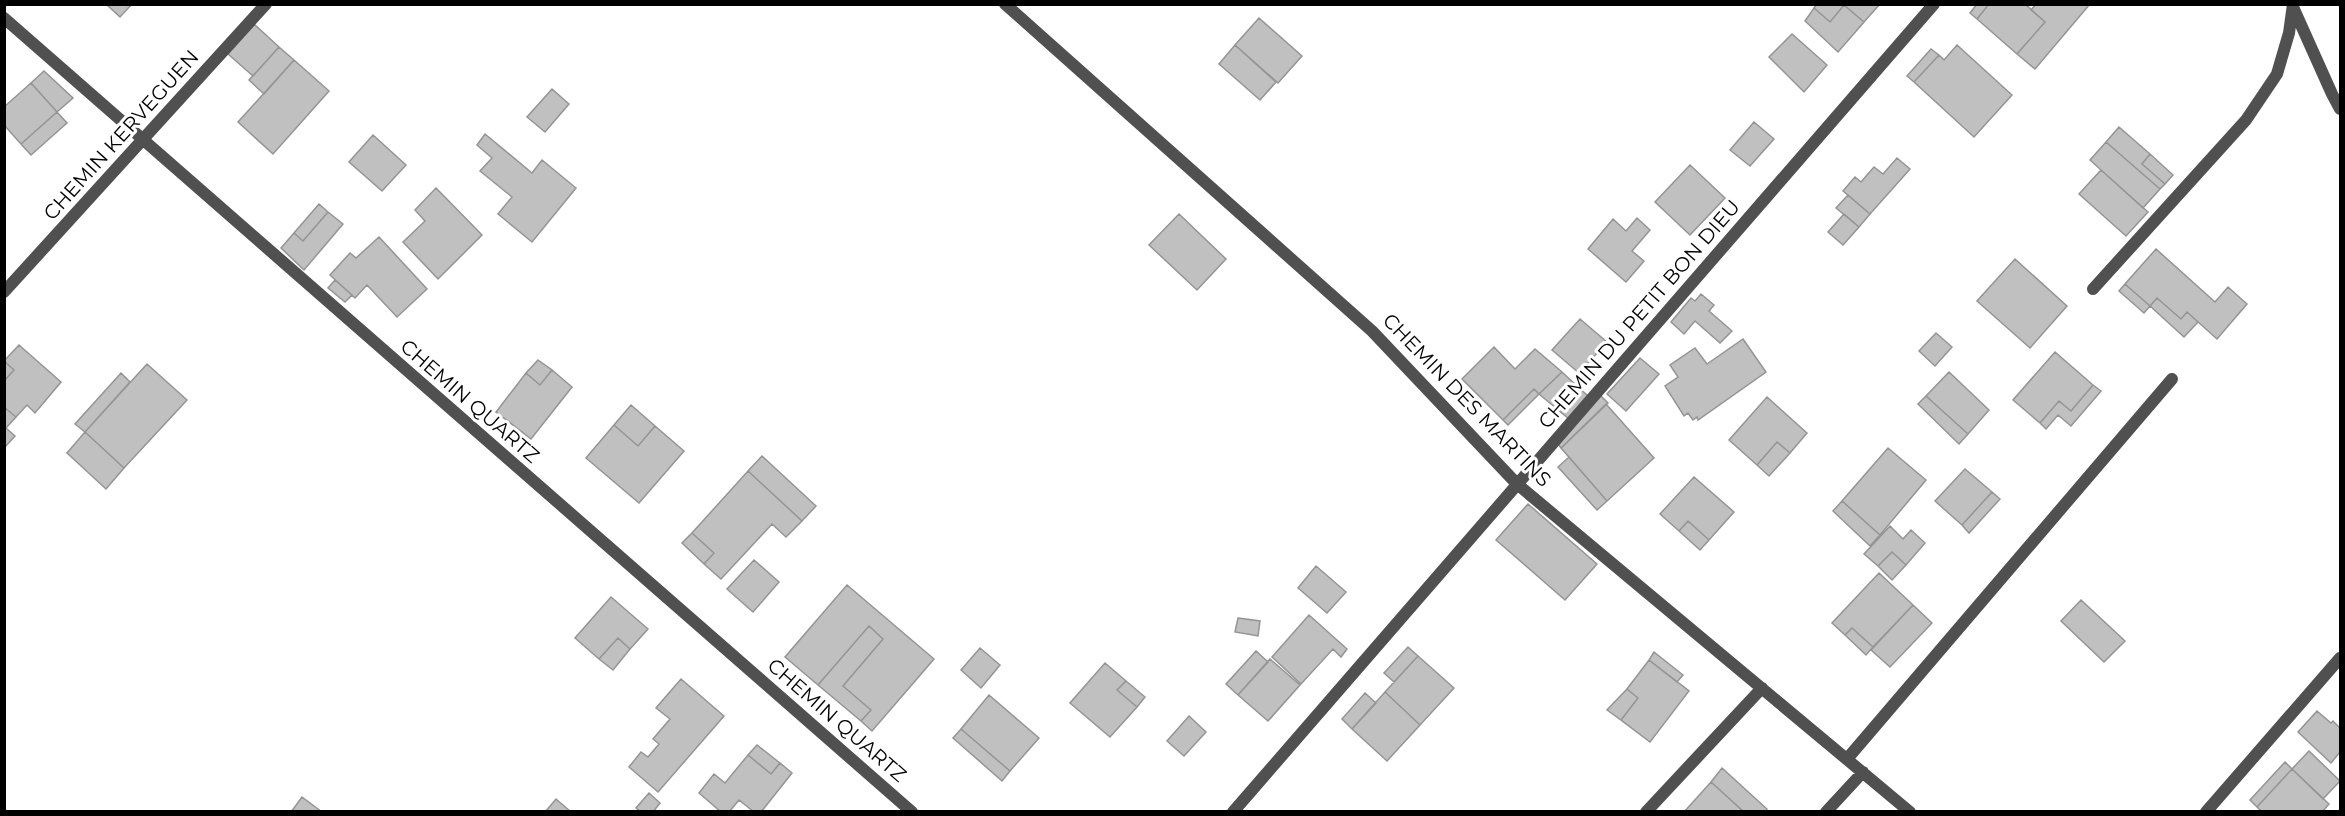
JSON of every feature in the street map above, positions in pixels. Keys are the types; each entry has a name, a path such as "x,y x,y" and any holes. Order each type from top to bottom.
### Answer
{"street":[{"name":"CHEMIN KERVEGUEN","path":"4,292 266,4"},
{"name":"CHEMIN DES MARTINS","path":"1005,4 1372,331 1517,484 1910,812"},
{"name":"CHEMIN DU PETIT BON DIEU","path":"1233,812 1934,4"},
{"path":"2292,6 2331,94 2340,109"},
{"path":"2093,289 2246,120 2277,74 2289,33 2292,6"},
{"name":"CHEMIN QUARTZ","path":"4,18 912,812"},
{"path":"1847,759 2172,379"},
{"path":"2206,812 2340,658"},
{"path":"1646,812 1762,688"},
{"path":"1827,812 1863,772"}],"building":[{"path":"106,4 132,4 120,17"},
{"path":"1817,4 1880,4 1864,22 1844,5 1830,22 1814,8"},
{"path":"1977,4 1989,4 1977,19 1970,13"},
{"path":"1989,4 2025,4 2045,22 2017,54 1977,19"},
{"path":"2036,4 2090,4 2035,69 2017,54 2045,22 2031,10"},
{"path":"1844,5 1864,22 1838,52 1805,21 1814,8 1830,22"},
{"path":"1259,18 1302,56 1278,83 1235,45"},
{"path":"254,24 279,47 253,76 228,54"},
{"path":"1792,34 1827,65 1804,92 1769,57"},
{"path":"1235,45 1276,82 1260,100 1219,64"},
{"path":"1957,45 2012,95 1974,137 1914,82 1939,55 1944,60"},
{"path":"279,47 294,60 264,94 249,80"},
{"path":"1931,49 1939,55 1914,82 1907,76"},
{"path":"294,60 329,91 273,154 238,122"},
{"path":"44,71 73,98 57,112 31,83"},
{"path":"31,83 57,112 21,144 4,125 4,107"},
{"path":"552,89 569,104 545,132 527,117"},
{"path":"57,112 67,123 31,155 21,144"},
{"path":"1754,122 1774,139 1750,166 1730,150"},
{"path":"2119,127 2150,154 2142,164 2165,184 2160,189 2106,142"},
{"path":"485,134 532,173 542,160 576,188 532,242 498,214 512,197 480,171 492,158 477,145"},
{"path":"373,135 406,165 382,191 349,162"},
{"path":"2106,142 2160,189 2143,208 2090,160"},
{"path":"2150,154 2173,175 2165,184 2142,164"},
{"path":"1897,158 1910,169 1870,214 1843,191 1855,177 1861,182 1874,167 1883,174"},
{"path":"1690,165 1725,198 1690,235 1655,202"},
{"path":"2101,170 2148,212 2126,236 2079,194"},
{"path":"436,188 482,235 438,279 403,242 425,221 415,210"},
{"path":"1848,195 1870,214 1859,227 1836,208"},
{"path":"319,204 328,212 303,241 294,233"},
{"path":"328,212 343,224 304,270 281,248 294,233 303,241"},
{"path":"1179,214 1226,259 1197,290 1149,245"},
{"path":"1844,214 1859,227 1843,245 1828,232"},
{"path":"1637,218 1650,230 1632,251 1644,261 1626,282 1588,249 1613,219 1626,231"},
{"path":"379,237 427,289 397,317 367,285 355,298 330,275 350,253 356,258"},
{"path":"2156,249 2215,302 2228,287 2247,304 2217,339 2187,312 2181,319 2157,298 2150,306 2125,284"},
{"path":"2015,259 2067,306 2030,348 1977,301"},
{"path":"335,280 352,295 345,302 328,288"},
{"path":"2125,284 2150,306 2144,313 2119,291"},
{"path":"1701,294 1714,305 1709,311 1732,331 1720,343 1695,321 1684,334 1671,322 1691,298 1695,301"},
{"path":"2157,298 2181,319 2187,312 2198,322 2184,337 2150,306"},
{"path":"1580,319 1607,342 1579,373 1552,350"},
{"path":"1936,333 1952,347 1935,366 1919,351"},
{"path":"1743,339 1766,372 1698,420 1697,417 1693,420 1688,413 1684,416 1665,386 1678,377 1670,365 1695,348 1707,364"},
{"path":"19,345 61,382 35,413 27,405 16,417 4,407 4,381 14,370 4,361"},
{"path":"1494,347 1515,369 1535,349 1562,372 1539,394 1534,389 1503,420 1462,379"},
{"path":"2055,352 2093,385 2071,411 2059,401 2040,423 2013,400"},
{"path":"1640,358 1659,374 1626,411 1607,394"},
{"path":"538,360 552,370 540,385 526,373"},
{"path":"4,361 14,370 4,381"},
{"path":"147,364 187,400 124,468 85,432"},
{"path":"552,370 572,387 531,439 496,412 526,373 540,385"},
{"path":"1562,372 1588,396 1569,419 1539,394"},
{"path":"1949,372 1989,410 1968,434 1926,396"},
{"path":"121,373 130,382 85,432 75,424"},
{"path":"2093,385 2101,391 2071,426 2058,415 2046,429 2040,423 2059,401 2071,411"},
{"path":"1534,389 1539,394 1508,425 1503,420"},
{"path":"1599,394 1608,403 1561,448 1558,444"},
{"path":"1926,396 1968,434 1959,444 1918,404"},
{"path":"1767,397 1807,433 1790,453 1777,442 1757,465 1729,440"},
{"path":"1606,404 1654,458 1607,501 1561,448"},
{"path":"631,405 655,426 638,446 614,425"},
{"path":"4,407 16,417 6,428 15,436 4,448"},
{"path":"614,425 638,446 655,426 684,451 639,503 586,458"},
{"path":"85,432 124,468 106,489 67,453"},
{"path":"1777,442 1790,453 1769,476 1757,465"},
{"path":"1888,448 1926,480 1880,535 1842,501"},
{"path":"762,456 816,506 802,521 748,471"},
{"path":"1569,457 1607,501 1597,510 1558,467"},
{"path":"1965,469 1992,492 1962,525 1935,501"},
{"path":"748,471 802,521 786,537 772,524 721,579 704,564 714,553 692,533"},
{"path":"1694,477 1734,512 1709,540 1688,521 1679,531 1660,514"},
{"path":"1992,492 2000,499 1969,533 1962,525"},
{"path":"1842,501 1880,535 1870,546 1833,511"},
{"path":"1528,504 1597,564 1565,600 1496,540"},
{"path":"1688,521 1709,540 1700,550 1679,531"},
{"path":"1890,526 1903,539 1911,530 1925,543 1906,565 1892,552 1878,566 1864,554"},
{"path":"692,533 714,553 704,564 682,543"},
{"path":"1892,552 1906,565 1892,580 1878,566"},
{"path":"754,560 779,582 753,612 727,589"},
{"path":"1316,566 1346,592 1327,613 1298,588"},
{"path":"1879,573 1913,605 1873,647 1852,628 1845,635 1832,623"},
{"path":"847,585 934,659 872,731 861,721 871,710 843,686 883,639 869,626 818,685 785,657"},
{"path":"611,597 648,629 630,649 618,638 599,659 575,638"},
{"path":"2081,600 2125,641 2104,662 2061,621"},
{"path":"1913,605 1932,623 1890,667 1871,650"},
{"path":"1309,615 1347,649 1341,657 1333,649 1301,684 1272,657"},
{"path":"1238,618 1260,621 1258,636 1235,632"},
{"path":"869,626 883,639 843,686 871,710 861,721 818,685"},
{"path":"1852,628 1873,647 1866,655 1845,635"},
{"path":"618,638 630,649 613,670 599,659"},
{"path":"1408,647 1418,656 1394,682 1384,673"},
{"path":"980,648 1000,665 981,688 961,670"},
{"path":"1256,651 1268,662 1238,695 1226,684"},
{"path":"1654,652 1683,675 1677,682 1649,660"},
{"path":"1418,656 1454,688 1420,725 1385,692"},
{"path":"1270,659 1300,685 1268,721 1238,695"},
{"path":"1649,660 1689,691 1650,742 1621,720 1638,698 1627,689"},
{"path":"1105,663 1126,681 1117,690 1137,707 1110,737 1070,703"},
{"path":"681,679 724,716 658,792 629,767 641,752 648,757 659,744 653,739 670,719 656,708"},
{"path":"1126,681 1145,697 1137,707 1117,690"},
{"path":"1627,689 1638,698 1621,720 1607,710"},
{"path":"1385,692 1420,725 1387,761 1352,729"},
{"path":"1365,693 1376,703 1352,729 1342,719"},
{"path":"989,695 1039,738 1010,771 961,729"},
{"path":"2317,711 2340,728 2340,752 2331,763 2298,732"},
{"path":"1189,716 1206,732 1184,756 1167,741"},
{"path":"961,729 1010,771 1002,781 953,738"},
{"path":"757,745 780,763 771,774 748,755"},
{"path":"2309,751 2340,781 2323,799 2292,769"},
{"path":"748,755 771,774 780,763 792,773 761,812 754,812 739,800 729,812 721,812 699,793 714,774 725,783"},
{"path":"2285,762 2292,769 2257,807 2250,800"},
{"path":"1722,768 1767,809 1765,812 1744,812 1711,782"},
{"path":"2292,769 2329,804 2322,812 2262,812 2257,807"},
{"path":"1711,782 1744,812 1684,812"},
{"path":"649,793 660,803 653,812 641,812 636,808"},
{"path":"302,797 322,812 291,812"},
{"path":"556,799 571,812 545,812"}]}
